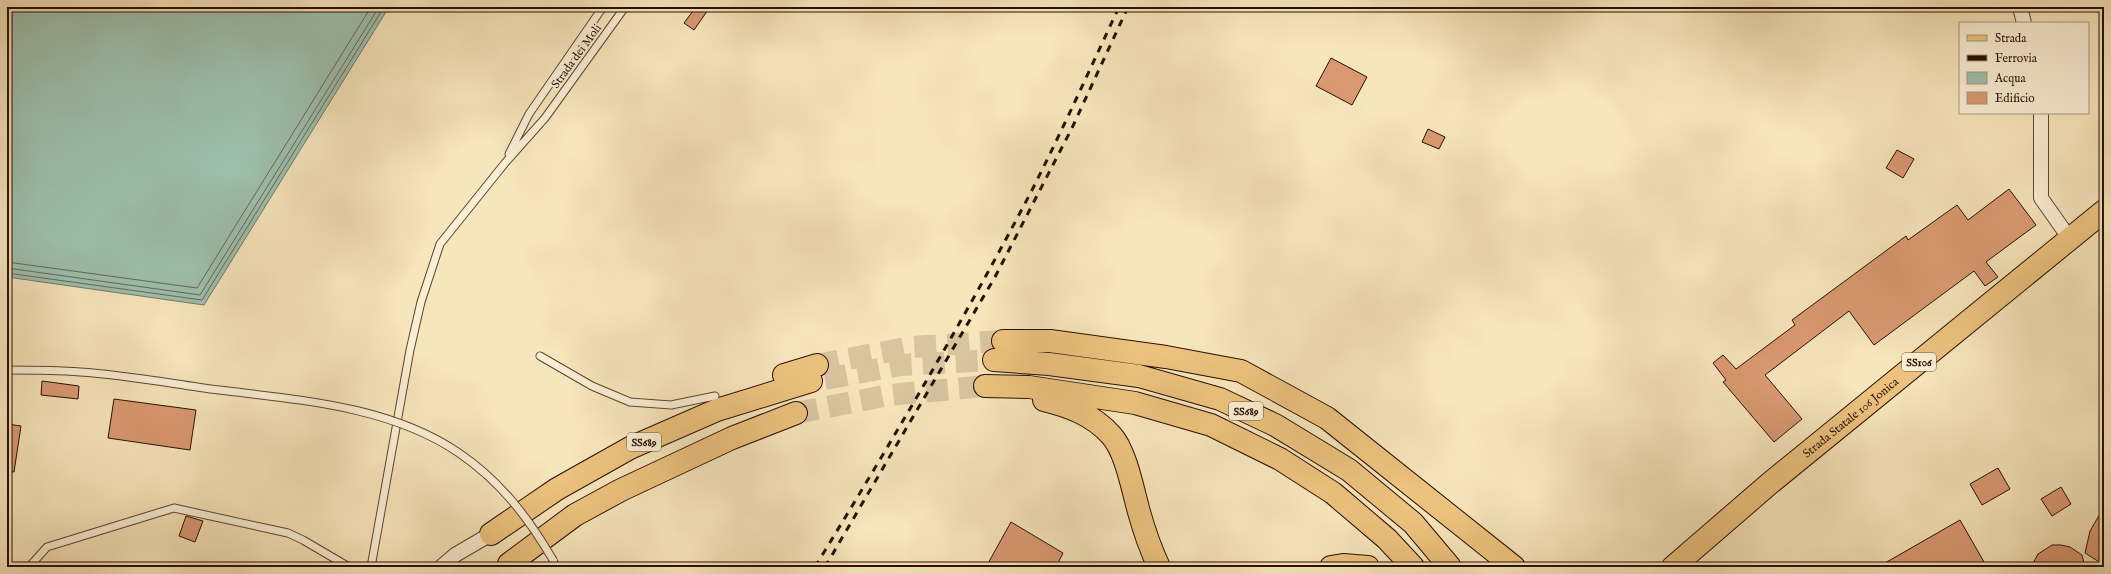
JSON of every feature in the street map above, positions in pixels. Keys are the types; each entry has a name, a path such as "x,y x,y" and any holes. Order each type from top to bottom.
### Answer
{"main road":[{"name":"Strada Statale 106 Jonica","path":"1673,567 1769,484 2104,211"},
{"name":"SS689","path":"1450,567 1413,523 1349,470 1275,425 1220,399 1139,376 1049,364 999,351 1050,341 1166,357 1241,371 1327,418 1514,567"},
{"name":"SS689","path":"490,534 557,489 630,448 717,410 814,373 715,396"},
{"name":"SS689","path":"1159,567 1139,513 1129,470 1112,436 1092,417 1058,403 985,386 1029,387 1135,403 1211,425 1280,460 1333,494 1387,539 1413,567"},
{"path":"630,448 715,396"},
{"path":"507,565 575,515 621,490 732,438 796,413"},
{"path":"1331,567 1343,564 1368,567"}],"street":[{"path":"2020,7 2024,22"},
{"path":"2041,114 2041,198 2070,239"},
{"path":"441,567 454,555 490,534"}],"lane":[{"path":"371,567 408,358 425,290 440,244 505,163 529,114 603,7"},
{"name":"Strada dei Moli","path":"505,163 545,118 625,7"},
{"path":"540,356 592,386 630,402 670,405 715,396"},
{"path":"7,370 81,372 297,400 351,410 402,425 458,452 492,479 529,521 556,567"},
{"path":"29,567 47,546 174,508 288,533 349,567"}],"water":[{"path":"7,7 389,7 204,305 7,277"}],"building":[{"path":"696,7 710,7 694,30 684,23"},
{"path":"1331,58 1367,77 1352,105 1316,86"},
{"path":"1428,129 1445,137 1439,149 1422,142"},
{"path":"1897,150 1914,159 1903,178 1886,168"},
{"path":"2009,189 2036,225 1986,262 1998,277 1985,286 1974,271 1874,345 1849,311 1765,375 1802,419 1774,442 1723,382 1726,380 1713,363 1723,355 1736,369 1795,325 1792,320 1906,236 1908,240 1957,205 1968,220"},
{"path":"42,381 79,386 78,399 41,395"},
{"path":"114,399 196,410 190,450 108,438"},
{"path":"7,424 21,426 14,472 7,471"},
{"path":"1998,468 2010,489 1982,505 1970,484"},
{"path":"2061,487 2071,504 2052,516 2041,499"},
{"path":"2104,507 2104,565 2085,553 2090,531"},
{"path":"186,516 203,521 195,542 179,536"},
{"path":"1960,520 1984,562 1976,567 1878,567"},
{"path":"1011,522 1063,553 1056,567 986,567"},
{"path":"2052,545 2070,547 2082,555 2085,567 2031,567 2038,554"}],"tunnel":[{"path":"817,365 911,347 1003,341"},
{"path":"825,379 901,365 994,360"},
{"path":"796,413 889,395 985,386"}],"railway":[{"path":"815,567 926,381 1006,240 1054,146 1119,7"},
{"path":"825,567 995,277 1072,128 1128,7"}]}
